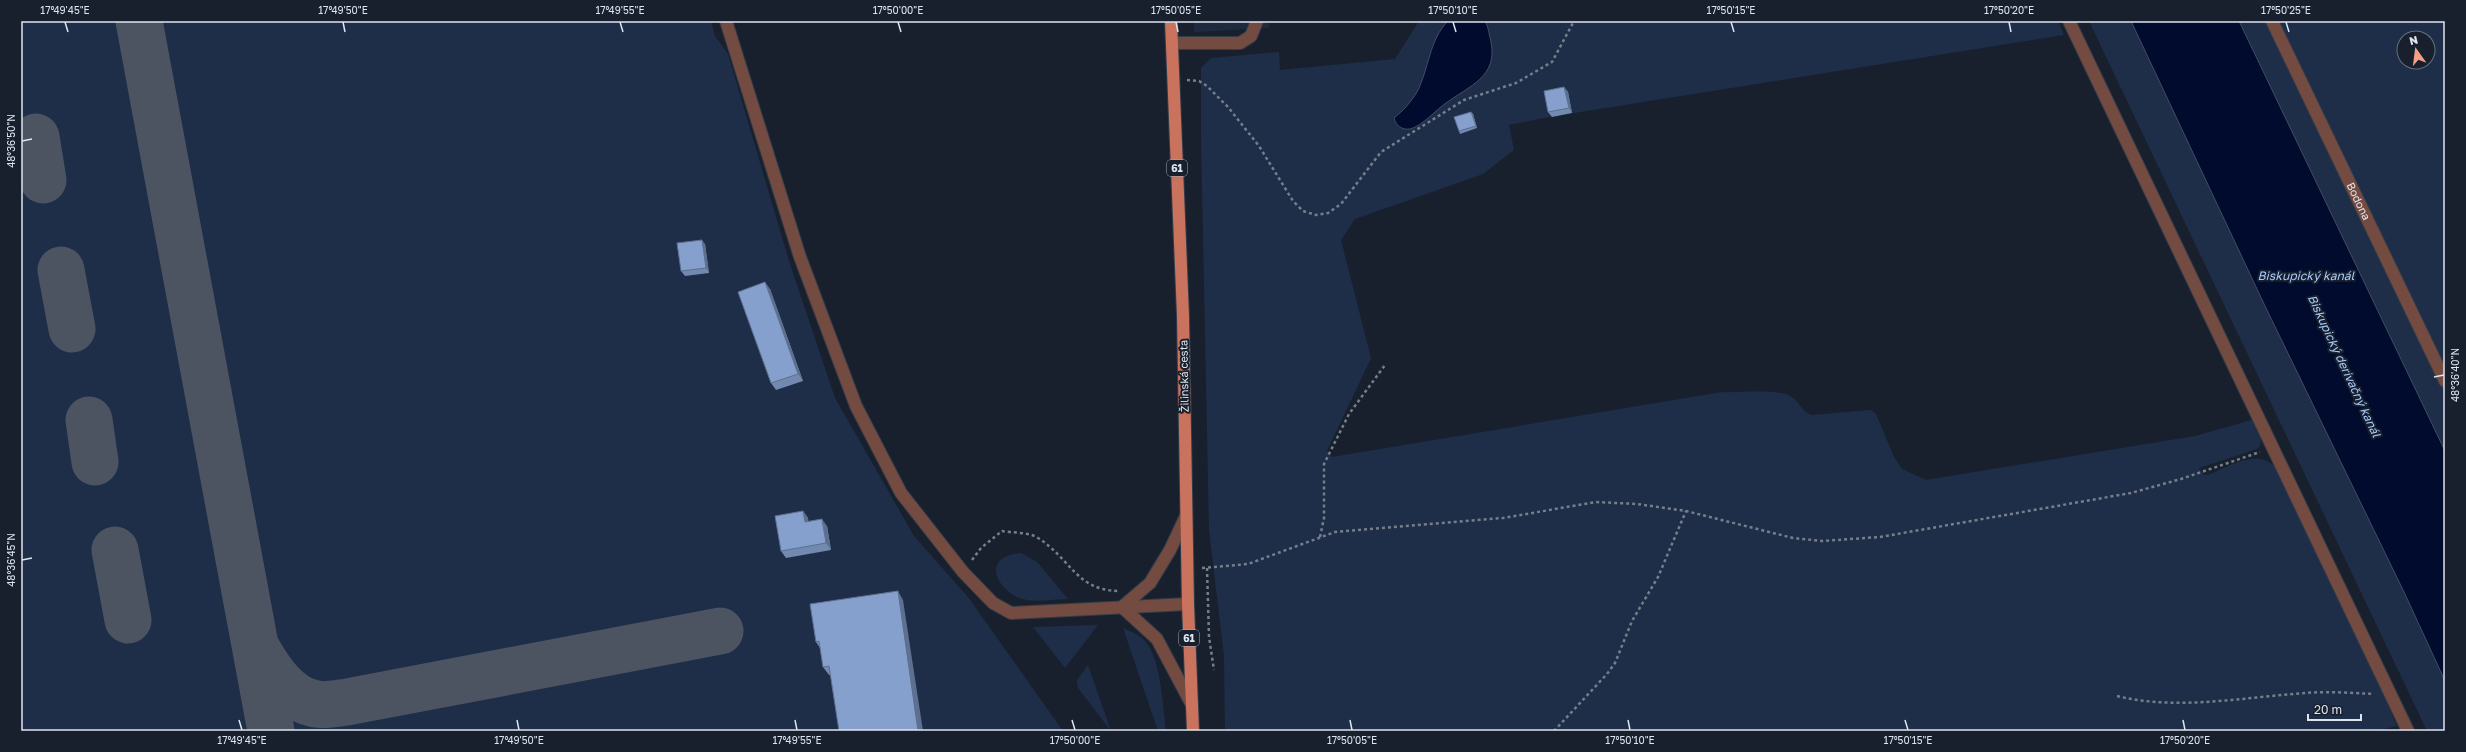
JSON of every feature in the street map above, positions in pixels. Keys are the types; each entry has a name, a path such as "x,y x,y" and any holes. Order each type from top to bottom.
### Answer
{"main road":[{"name":"Žilinská cesta","path":"1172,21 1183,316 1187,569 1193,731"}],"lane":[{"path":"726,21 800,257 856,406 901,493 963,572 993,603 1011,614 1188,604"},
{"path":"1172,43 1240,43 1251,36 1257,21"},
{"path":"2069,21 2408,731"},
{"name":"Bodona","path":"2272,21 2445,381"},
{"path":"1117,607 1150,583 1170,550 1186,516"},
{"path":"1117,607 1157,640 1192,705"}],"path":[{"path":"1173,80 1199,81 1207,86 1228,107 1259,146 1293,201 1303,211 1316,215 1328,213 1342,204 1381,152 1464,100 1516,83 1552,62 1574,21"},
{"path":"1320,538 1324,518 1324,464 1349,414 1385,365"},
{"path":"1187,569 1248,564 1335,532 1529,515 1596,502 1637,504 1686,511 1793,538 1822,541 1880,537 2131,493 2180,479 2272,448"},
{"path":"1554,731 1594,690 1614,663 1632,621 1658,577 1686,511"},
{"path":"963,572 981,548 1002,531 1037,537 1065,560 1083,580 1102,590 1126,591 1117,607"},
{"path":"1207,568 1209,636 1214,670"},
{"path":"2117,696 2140,702 2190,702 2308,693 2392,695"}],"shaded area":[{"path":"21,21 711,21 715,36 728,54 789,261 835,398 914,536 968,597 1063,731 21,731"},
{"path":"1194,21 1269,21 1269,28 1194,32"},
{"path":"1419,21 2058,21 2064,35 1549,117 1509,125 1514,150 1483,174 1355,219 1341,240 1371,358 1327,451 1332,457 1722,392 1782,393 1795,399 1805,411 1812,415 1871,410 1876,414 1894,457 1902,469 1926,480 2195,436 2252,420 2261,436 2260,446 2257,449 2199,468 2204,475 2208,475 2233,464 2251,459 2260,459 2275,467 2364,651 2397,726 2375,731 1225,731 1224,656 1209,530 1201,68 1211,58 1279,52 1280,70 1395,59"},
{"path":"2089,21 2131,21 2265,306 2404,592 2445,681 2445,731 2427,731"},
{"path":"2239,21 2445,21 2445,451"},
{"path":"1021,553 1037,562 1068,599 1032,601 1017,597 1008,591 1001,584 997,576 996,568 999,561 1007,556"},
{"path":"1098,625 1065,668 1033,627"},
{"path":"1123,628 1143,639 1152,653 1159,674 1166,731 1158,731"},
{"path":"1088,665 1111,731 1078,688 1077,680"}],"water":[{"path":"1448,21 1485,21 1491,42 1492,54 1490,64 1480,79 1424,121 1410,129 1402,128 1396,123 1394,118 1407,106 1417,92 1433,46 1437,37"},
{"name":"Biskupický kanál","path":"2131,21 2239,21 2445,451 2445,681 2404,592 2265,306"}],"building":[{"path":"1564,87 1569,108 1548,112 1544,91"},
{"path":"1471,112 1476,126 1459,131 1454,117"},
{"path":"702,240 706,268 681,271 677,243"},
{"path":"765,282 798,374 771,383 738,292"},
{"path":"803,511 805,522 822,519 826,543 781,551 775,516"},
{"path":"898,591 918,731 839,731 829,666 823,667 819,641 816,642 810,604"}],"taxiway":[{"path":"139,21 271,731"},
{"path":"36,137 43,180"},
{"path":"61,270 72,329"},
{"path":"89,420 95,462"},
{"path":"115,550 128,620"},
{"path":"257,649 274,675 288,690 297,697 306,701 323,705 347,702 720,631"}],"water label":[{"name":"Biskupický derivačný kanál","path":"2344,366"}]}
